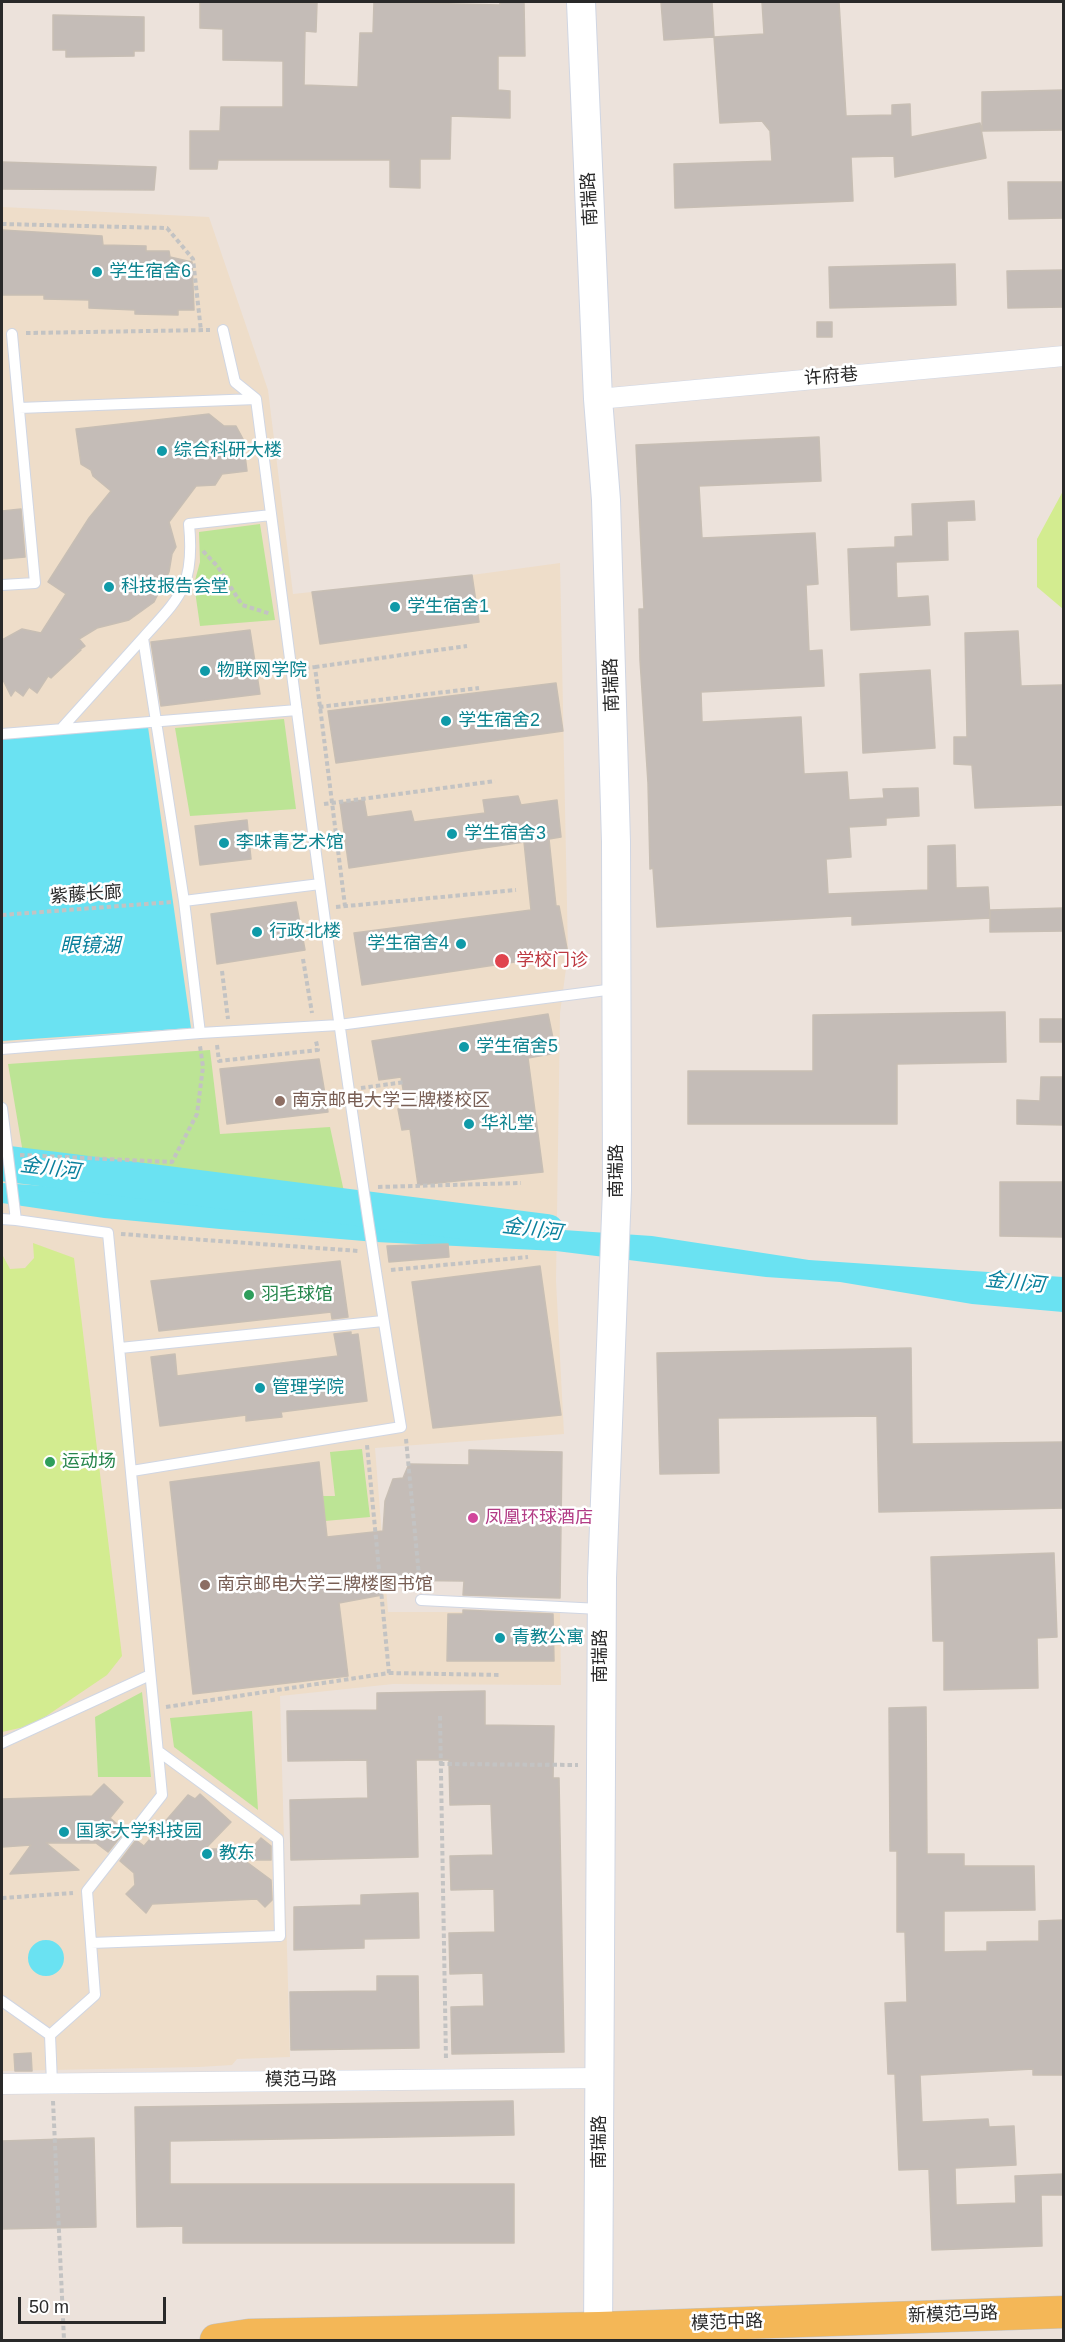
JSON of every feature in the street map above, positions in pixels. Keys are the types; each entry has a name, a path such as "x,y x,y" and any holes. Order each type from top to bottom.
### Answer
{"main road":[{"name":"新模范马路","path":"843,2318 1064,2312"},
{"name":"模范中路","path":"216,2340 249,2335 598,2334 843,2318"}],"street":[{"name":"南瑞路","path":"581,2 598,399 607,512 616,842 617,1190 601,1609 598,2334"},
{"name":"许府巷","path":"598,399 1064,357"},
{"name":"模范马路","path":"2,2084 600,2078"}],"lane":[{"path":"132,1471 401,1427 348,1089 256,399 235,382 223,330"},
{"path":"2,585 35,583 12,333"},
{"path":"19,408 256,399"},
{"path":"61,729 179,598 187,576 189,525 271,515"},
{"path":"143,638 184,901 200,1034"},
{"path":"2,734 297,710"},
{"path":"184,901 320,884"},
{"path":"2,1049 339,1025 617,989"},
{"path":"2,1108 15,1215"},
{"path":"2,1219 15,1215 108,1233 162,1795 87,1892 95,1995 50,2035"},
{"path":"120,1348 383,1321"},
{"path":"421,1600 601,1609"},
{"path":"2,1743 150,1675"},
{"path":"91,1943 280,1936 278,1839 158,1751"},
{"path":"2,2001 50,2035"},
{"path":"50,2035 52,2083"}],"path":[{"path":"2,224 167,228 193,259 201,331"},
{"path":"12,333 223,330"},
{"path":"190,542 207,553 242,605 285,618"},
{"path":"292,669 467,646"},
{"path":"315,667 345,906"},
{"path":"319,706 479,688"},
{"path":"332,804 495,781"},
{"path":"323,908 516,890"},
{"name":"紫藤长廊","path":"2,915 172,902"},
{"path":"222,971 230,1032"},
{"path":"8,1157 172,1162 197,1114 203,1067 200,1034"},
{"path":"348,1089 405,1082"},
{"path":"363,1192 521,1183"},
{"path":"108,1233 372,1252"},
{"path":"375,1272 528,1257"},
{"path":"401,1427 408,1444 421,1600"},
{"path":"366,1433 389,1673"},
{"path":"154,1709 389,1673 501,1674"},
{"path":"440,1716 447,2079"},
{"path":"440,1764 601,1765"},
{"path":"2,1898 87,1892"},
{"path":"52,2083 64,2340"}],"shaded area":[{"name":"南京邮电大学三牌楼校区","path":"2,207 209,217 268,390 293,594 560,563 568,954 560,1013 556,1281 564,1434 375,1448 388,1612 560,1612 561,1685 393,1684 280,1696 290,2057 237,2059 232,2065 199,2067 2,2071"}],"green space":[{"path":"1063,491 1063,609 1037,587 1037,539"},
{"path":"260,524 275,620 200,626 194,584 200,562 199,532"},
{"path":"284,719 296,809 190,816 175,728"},
{"path":"210,1050 220,1134 330,1127 346,1201 26,1171 8,1064"},
{"name":"运动场","path":"2,1240 3,1256 10,1269 25,1268 34,1258 33,1243 74,1258 122,1656 107,1675 33,1725 2,1732"},
{"path":"362,1449 370,1517 325,1521 323,1496 335,1496 330,1452"},
{"path":"142,1692 151,1777 98,1777 95,1717"},
{"path":"252,1711 258,1810 174,1747 170,1718"}],"water":[{"name":"眼镜湖","path":"148,727 191,1028 2,1041 2,739"},
{"path":"2,1183 157,1194 445,1222 652,1236 809,1260 1063,1277 1063,1312 972,1304 840,1282 766,1277 556,1251 376,1242 104,1218 2,1203"},
{"path":"46,1940 59,1945 64,1958 59,1971 46,1976 33,1971 28,1958 33,1945"}],"building":[{"path":"200,2 317,3 316,32 305,31 304,85 358,87 360,33 373,33 374,2 500,5 500,2 524,2 525,56 498,56 498,90 510,91 510,118 451,116 450,159 420,159 420,188 390,187 390,160 218,160 217,169 190,169 190,131 220,131 221,107 283,107 283,61 223,60 223,29 200,28"},
{"path":"661,2 712,2 714,37 664,40"},
{"path":"762,2 839,2 846,116 892,115 892,105 910,104 911,137 980,123 986,158 895,177 894,156 851,157 853,201 675,208 674,164 772,161 770,131 762,121 720,123 714,37 764,34"},
{"path":"53,15 144,17 144,51 134,51 134,56 66,57 66,50 53,50"},
{"path":"1064,90 1064,130 982,131 982,92"},
{"path":"2,162 156,167 154,190 2,189"},
{"path":"1008,182 1064,182 1064,218 1009,219"},
{"name":"学生宿舍6","path":"2,230 102,236 103,245 146,246 146,251 169,251 170,257 192,262 194,310 178,310 178,315 135,314 135,310 89,308 89,300 44,299 44,295 2,295"},
{"path":"955,264 956,305 830,308 829,267"},
{"path":"1064,270 1064,307 1008,308 1007,271"},
{"path":"817,322 832,322 832,337 817,337"},
{"name":"科技报告会堂","path":"209,414 224,426 236,426 243,439 247,471 222,474 215,485 196,486 169,522 176,547 172,554 169,572 154,602 129,620 97,628 79,639 85,646 77,651 81,650 51,678 48,676 37,693 29,687 23,696 15,690 11,696 2,678 2,640 22,629 41,633 66,594 48,582 89,518 111,491 93,476 91,470 81,464 76,429"},
{"path":"819,437 821,481 699,486 702,538 815,533 818,584 806,585 809,651 822,650 824,686 701,692 702,722 801,717 804,774 847,772 849,800 884,798 883,789 918,788 919,816 886,818 886,825 849,827 851,857 826,859 828,894 928,890 928,846 955,845 956,888 988,887 990,918 852,925 852,916 657,927 653,868 650,869 648,783 640,660 639,609 644,609 636,445"},
{"path":"974,501 975,520 947,521 948,560 896,562 897,598 928,596 930,625 851,630 848,549 895,547 895,537 913,536 912,504"},
{"path":"21,509 25,557 2,559 2,511"},
{"name":"学生宿舍1","path":"472,575 479,622 320,644 312,592"},
{"name":"物联网学院","path":"250,630 260,694 161,706 151,642"},
{"path":"1018,631 1021,686 1062,685 1064,691 1064,805 975,808 972,765 954,764 954,737 967,737 965,633"},
{"path":"930,670 935,748 863,753 860,674"},
{"name":"学生宿舍2","path":"556,683 563,731 336,763 328,711"},
{"path":"518,796 521,805 557,800 561,837 549,839 556,906 559,906 568,954 362,985 354,933 531,910 524,842 349,868 340,803 364,800 367,817 411,811 414,822 485,813 483,800"},
{"name":"李味青艺术馆","path":"247,820 251,859 200,865 195,826"},
{"name":"行政北楼","path":"296,902 305,950 217,964 211,914"},
{"path":"1064,908 1064,931 990,932 990,910"},
{"path":"1005,1012 1006,1062 897,1064 897,1124 688,1124 688,1071 813,1071 813,1015"},
{"path":"548,1014 556,1053 528,1058 543,1172 418,1185 410,1129 402,1130 398,1109 406,1108 401,1077 379,1080 372,1041"},
{"path":"1040,1019 1064,1019 1064,1042 1040,1042"},
{"path":"319,1059 328,1112 227,1124 220,1069"},
{"path":"1041,1077 1064,1077 1064,1125 1017,1124 1017,1100 1040,1101"},
{"path":"1000,1182 1064,1182 1064,1237 1000,1236"},
{"path":"448,1244 449,1257 389,1262 387,1246"},
{"name":"羽毛球馆","path":"340,1261 348,1317 332,1319 331,1312 159,1331 151,1281"},
{"path":"540,1266 561,1415 433,1428 412,1282"},
{"name":"管理学院","path":"351,1332 351,1335 358,1334 367,1401 281,1412 282,1417 246,1421 246,1415 160,1426 151,1357 175,1354 177,1376 338,1356 334,1334"},
{"path":"911,1348 912,1444 1064,1442 1064,1508 879,1512 877,1416 718,1418 719,1473 660,1474 657,1353"},
{"path":"469,1450 562,1452 560,1598 463,1595 464,1581 380,1580 382,1595 339,1603 348,1676 193,1694 170,1482 319,1462 327,1537 383,1531 385,1501 393,1479 403,1478 409,1464 469,1465"},
{"path":"1054,1553 1057,1637 1037,1638 1038,1688 944,1690 944,1641 933,1641 931,1557"},
{"name":"青教公寓","path":"463,1610 553,1614 554,1661 447,1661 448,1614 463,1614"},
{"path":"485,1691 485,1725 554,1726 553,1778 559,1778 564,2052 452,2054 451,2007 484,2006 483,1973 450,1974 449,1933 495,1932 494,1889 451,1890 450,1856 493,1855 491,1804 450,1805 449,1760 416,1760 418,1857 291,1860 290,1800 368,1798 367,1760 288,1761 287,1711 377,1710 377,1693"},
{"path":"926,1707 927,1854 964,1854 964,1866 1034,1866 1035,1910 944,1911 944,1952 987,1951 987,1942 1039,1941 1039,1921 1064,1920 1064,2075 1033,2075 1033,2069 920,2075 922,2122 988,2119 989,2127 1014,2126 1016,2165 955,2168 956,2205 1016,2203 1015,2176 1064,2174 1064,2195 1041,2195 1042,2246 932,2250 929,2169 899,2170 895,2074 888,2074 885,2003 907,2002 905,1932 897,1932 897,1851 890,1851 889,1708"},
{"name":"国家大学科技园","path":"104,1784 123,1802 110,1818 125,1831 108,1852 96,1843 46,1843 79,1870 10,1874 31,1845 2,1847 2,1799 92,1796"},
{"name":"教东","path":"200,1794 231,1822 205,1849 228,1849 242,1859 261,1838 271,1846 271,1860 244,1860 271,1880 272,1900 265,1907 257,1899 152,1904 146,1913 126,1894 135,1885 134,1873 120,1861 136,1840 144,1846 188,1795 195,1799"},
{"path":"418,1893 419,1938 364,1939 364,1948 294,1950 294,1907 361,1905 361,1895"},
{"path":"377,1976 418,1976 419,2048 291,2050 290,1992 377,1991"},
{"path":"31,2053 32,2071 15,2071 14,2054"},
{"path":"513,2101 514,2135 170,2141 170,2184 514,2184 514,2243 183,2243 183,2226 137,2227 135,2107"},
{"path":"94,2138 96,2227 2,2229 2,2141"}],"waterway":[{"name":"金川河","path":"2,1163 547,1232"}],"place":[{"name":"学生宿舍6","path":"97,272"},
{"name":"综合科研大楼","path":"162,451"},
{"name":"科技报告会堂","path":"109,587"},
{"name":"学生宿舍1","path":"395,607"},
{"name":"物联网学院","path":"205,671"},
{"name":"学生宿舍2","path":"446,721"},
{"name":"学生宿舍3","path":"452,834"},
{"name":"李味青艺术馆","path":"224,843"},
{"name":"行政北楼","path":"257,932"},
{"name":"学生宿舍4","path":"461,944"},
{"name":"学校门诊","path":"502,961"},
{"name":"学生宿舍5","path":"464,1047"},
{"name":"南京邮电大学三牌楼校区","path":"280,1101"},
{"name":"华礼堂","path":"469,1124"},
{"name":"羽毛球馆","path":"249,1295"},
{"name":"管理学院","path":"260,1388"},
{"name":"运动场","path":"50,1462"},
{"name":"凤凰环球酒店","path":"473,1518"},
{"name":"南京邮电大学三牌楼图书馆","path":"205,1585"},
{"name":"青教公寓","path":"500,1638"},
{"name":"国家大学科技园","path":"64,1832"},
{"name":"教东","path":"207,1854"}]}
